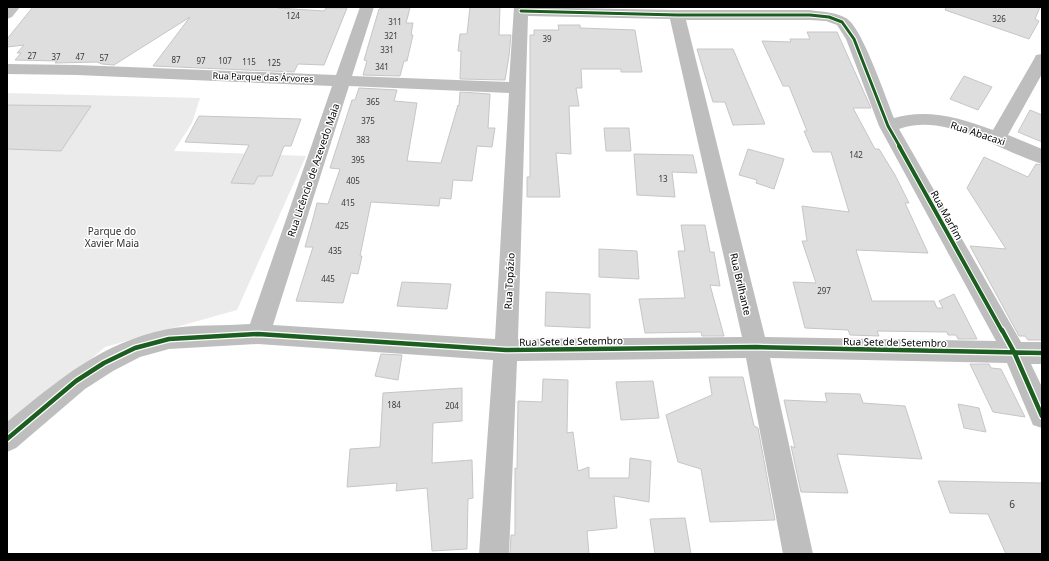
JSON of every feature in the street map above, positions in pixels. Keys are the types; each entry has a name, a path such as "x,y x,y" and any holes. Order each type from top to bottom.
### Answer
{"street":[{"path":"7,14 13,7"},
{"name":"Rua Licêncio de Azevedo Maia","path":"258,334 344,80 367,7"},
{"path":"521,9 677,15"},
{"name":"Rua Topázio","path":"494,554 506,350 521,9"},
{"name":"Rua Marfim","path":"677,15 822,16 842,22 854,38 888,126 1014,352 1042,416"},
{"name":"Rua Brilhante","path":"677,15 756,347 798,554"},
{"path":"997,139 1042,59"},
{"name":"Rua Parque das Árvores","path":"7,69 77,70 518,88"},
{"name":"Rua Abacaxi","path":"888,126 911,119 927,120 962,127 1042,157"},
{"name":"Rua Sete de Setembro","path":"7,439 76,381 104,363 134,348 169,339 258,334 506,350 756,347 1042,352"}],"green space":[{"name":"Parque do Xavier Maia","path":"7,93 200,98 192,123 174,151 306,156 237,310 105,347 7,431"}],"building":[{"path":"33,7 279,7 278,8 324,11 326,8 347,8 324,65 298,64 294,72 153,66 190,17 114,65 97,62 55,63 57,61 15,60 21,53 17,53 24,45 7,47 7,39"},
{"path":"470,7 500,7 499,35 511,35 505,80 460,79 461,51 458,51 460,34 467,34"},
{"path":"946,7 1040,7 1035,19 1039,21 1029,39 945,10"},
{"path":"410,8 406,23 413,23 411,35 413,35 407,61 404,61 400,76 363,75 367,61 364,60 379,9"},
{"path":"558,25 580,25 580,28 635,30 642,72 621,72 621,69 581,69 582,88 576,88 579,106 569,106 571,154 556,153 560,197 527,197 527,177 530,177 530,35 534,35 534,30 559,30"},
{"path":"807,32 837,32 871,108 853,108 875,149 879,149 895,175 909,203 905,203 928,253 856,250 872,301 934,301 937,308 943,308 939,301 954,294 977,339 958,339 956,335 948,335 947,332 877,331 879,336 850,335 848,330 805,328 793,282 816,283 802,241 807,241 802,206 849,212 831,152 813,152 804,131 807,131 789,86 783,86 762,41 791,42 790,39 810,39"},
{"path":"697,49 733,49 765,124 733,125 725,102 713,102"},
{"path":"964,76 992,87 978,110 950,99"},
{"path":"359,88 397,90 394,101 417,103 407,161 441,163 458,105 459,106 460,92 490,94 488,128 495,128 492,147 477,146 472,181 453,180 451,199 440,198 439,206 371,202 360,256 362,256 358,274 351,273 343,303 296,301 313,247 305,247 317,203 328,204 340,169 330,168 352,100 355,100"},
{"path":"7,105 91,106 61,151 7,149"},
{"path":"1030,110 1042,115 1042,142 1018,132"},
{"path":"199,116 301,119 291,146 284,146 272,176 258,176 254,184 231,183 249,145 185,142"},
{"path":"604,128 629,128 631,151 606,151"},
{"path":"748,149 784,159 774,189 756,183 757,180 739,175"},
{"path":"634,154 693,155 697,173 672,172 675,197 637,195"},
{"path":"984,157 1028,177 1036,164 1042,165 1042,340 1028,340 1025,336 1019,336 970,246 1006,249 967,188"},
{"path":"681,225 705,225 710,252 714,252 720,286 710,285 724,336 702,336 701,332 645,333 639,299 685,298 678,251 685,251"},
{"path":"599,249 637,251 639,279 599,277"},
{"path":"402,282 451,284 447,309 397,306"},
{"path":"546,292 590,294 590,328 545,326"},
{"path":"381,354 402,355 398,380 375,376"},
{"path":"970,364 989,364 991,368 1001,369 1025,417 993,412"},
{"path":"709,377 743,377 754,426 758,428 775,520 710,522 701,469 678,462 666,415 712,395"},
{"path":"543,379 568,380 567,433 573,432 578,471 589,467 589,478 629,478 630,458 651,461 649,502 614,496 617,528 587,531 589,554 510,554 511,535 515,535 515,468 517,469 518,401 542,402"},
{"path":"653,381 659,418 621,420 616,382"},
{"path":"462,388 462,421 433,423 432,463 472,460 473,498 468,499 467,549 432,551 427,488 396,491 397,483 347,487 350,449 380,447 383,393"},
{"path":"825,393 860,394 863,403 905,406 922,459 837,454 848,493 801,492 791,446 795,448 784,400 827,402"},
{"path":"958,404 979,408 986,432 964,428"},
{"path":"938,481 1042,483 1042,554 1006,554 988,514 950,513"},
{"path":"685,518 691,554 655,554 650,519"}],"cycle path":[{"path":"521,11 677,15 810,15 829,17 842,22 854,39 888,126 1014,352 1042,416"},
{"path":"7,439 76,381 104,363 135,348 169,339 258,334 506,350 756,347 1042,353"}]}
